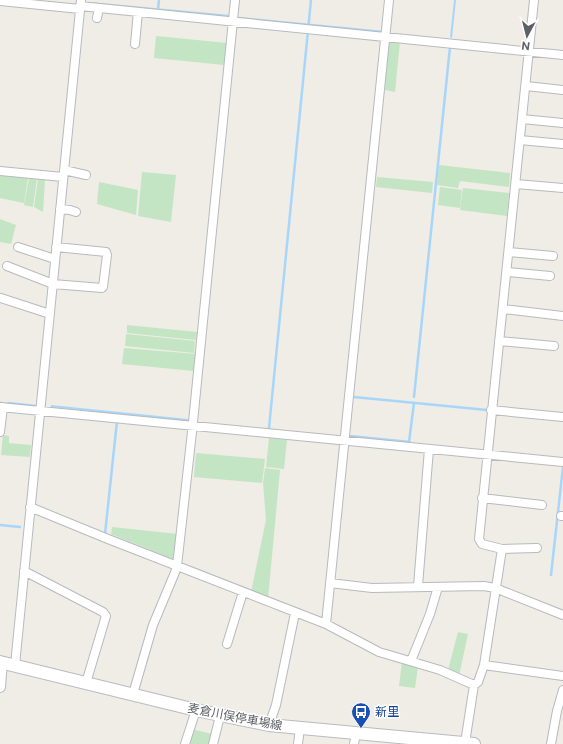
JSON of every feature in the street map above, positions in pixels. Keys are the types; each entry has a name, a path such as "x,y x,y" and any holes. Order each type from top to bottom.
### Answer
{"main road":[{"name":"麦倉川俣停車場線","path":"1,662 220,716 269,725 300,728 355,739 472,744"}],"street":[{"path":"133,694 153,625 177,566 193,425 235,0"},
{"path":"326,624 389,0"},
{"path":"534,0 479,539 482,544 502,549 537,548"},
{"path":"0,1 81,5 563,55"},
{"path":"15,665 81,5"},
{"path":"97,18 99,8"},
{"path":"135,44 138,12"},
{"path":"526,86 563,90"},
{"path":"522,119 563,123"},
{"path":"520,140 563,144"},
{"path":"0,171 86,175"},
{"path":"516,184 563,188"},
{"path":"60,209 76,212"},
{"path":"18,246 55,259"},
{"path":"8,266 53,284 103,287 107,255 106,252 56,247"},
{"path":"509,252 553,256"},
{"path":"507,272 550,276"},
{"path":"1,298 50,314"},
{"path":"503,309 563,316"},
{"path":"499,341 554,346"},
{"path":"0,432 1,407 563,462"},
{"path":"491,410 563,417"},
{"path":"418,586 429,449"},
{"path":"482,498 542,505"},
{"path":"30,507 326,624 379,652 440,670 474,685"},
{"path":"472,744 474,685 478,682 484,666 502,549"},
{"path":"24,571 103,612 106,616 86,683"},
{"path":"330,583 372,588 484,586 495,588 563,615"},
{"path":"411,661 430,614 438,587"},
{"path":"227,644 243,592"},
{"path":"269,725 276,706 295,613"},
{"path":"0,687 1,662"},
{"path":"484,666 563,676"},
{"path":"551,744 557,711 563,690"},
{"path":"185,744 196,710"},
{"path":"213,744 220,716"},
{"path":"298,744 300,728"}],"green space":[{"path":"156,36 227,43 224,65 154,58"},
{"path":"390,41 400,42 395,92 385,90 388,44"},
{"path":"439,165 510,173 509,187 460,181 458,188 437,185"},
{"path":"142,172 176,175 171,222 138,216"},
{"path":"0,175 28,178 24,203 0,198"},
{"path":"377,177 433,182 432,193 376,187"},
{"path":"29,178 37,179 33,207 24,205"},
{"path":"38,179 45,180 43,212 34,207"},
{"path":"99,182 138,190 136,215 97,204"},
{"path":"440,187 462,190 460,208 438,205"},
{"path":"463,188 509,193 507,216 460,210"},
{"path":"0,219 16,225 11,244 0,242"},
{"path":"127,325 197,332 196,340 127,333"},
{"path":"126,334 195,341 194,353 125,346"},
{"path":"124,348 196,354 194,371 122,364"},
{"path":"3,435 9,436 9,443 31,445 30,457 1,455"},
{"path":"269,438 287,440 284,469 266,467"},
{"path":"196,453 265,459 262,483 194,477"},
{"path":"265,468 280,470 268,599 251,592 266,520 263,483"},
{"path":"112,527 178,534 173,559 111,534"},
{"path":"458,632 468,634 459,676 448,670"},
{"path":"402,662 418,667 415,688 399,686"},
{"path":"192,729 212,734 209,744 188,744"}],"water":[{"path":"454,0 456,0 452,38 450,37"},
{"path":"51,405 188,419 188,421 51,407"}],"waterway":[{"path":"158,9 159,0"},
{"path":"269,428 311,0"},
{"path":"87,3 228,16"},
{"path":"238,18 383,32 383,30"},
{"path":"414,397 450,47"},
{"path":"354,397 487,410"},
{"path":"8,403 36,406"},
{"path":"409,442 414,403"},
{"path":"105,534 117,421"},
{"path":"350,436 410,442"},
{"path":"551,575 563,467"},
{"path":"0,525 20,527"}],"place":[{"name":"新里","path":"361,729"}]}
